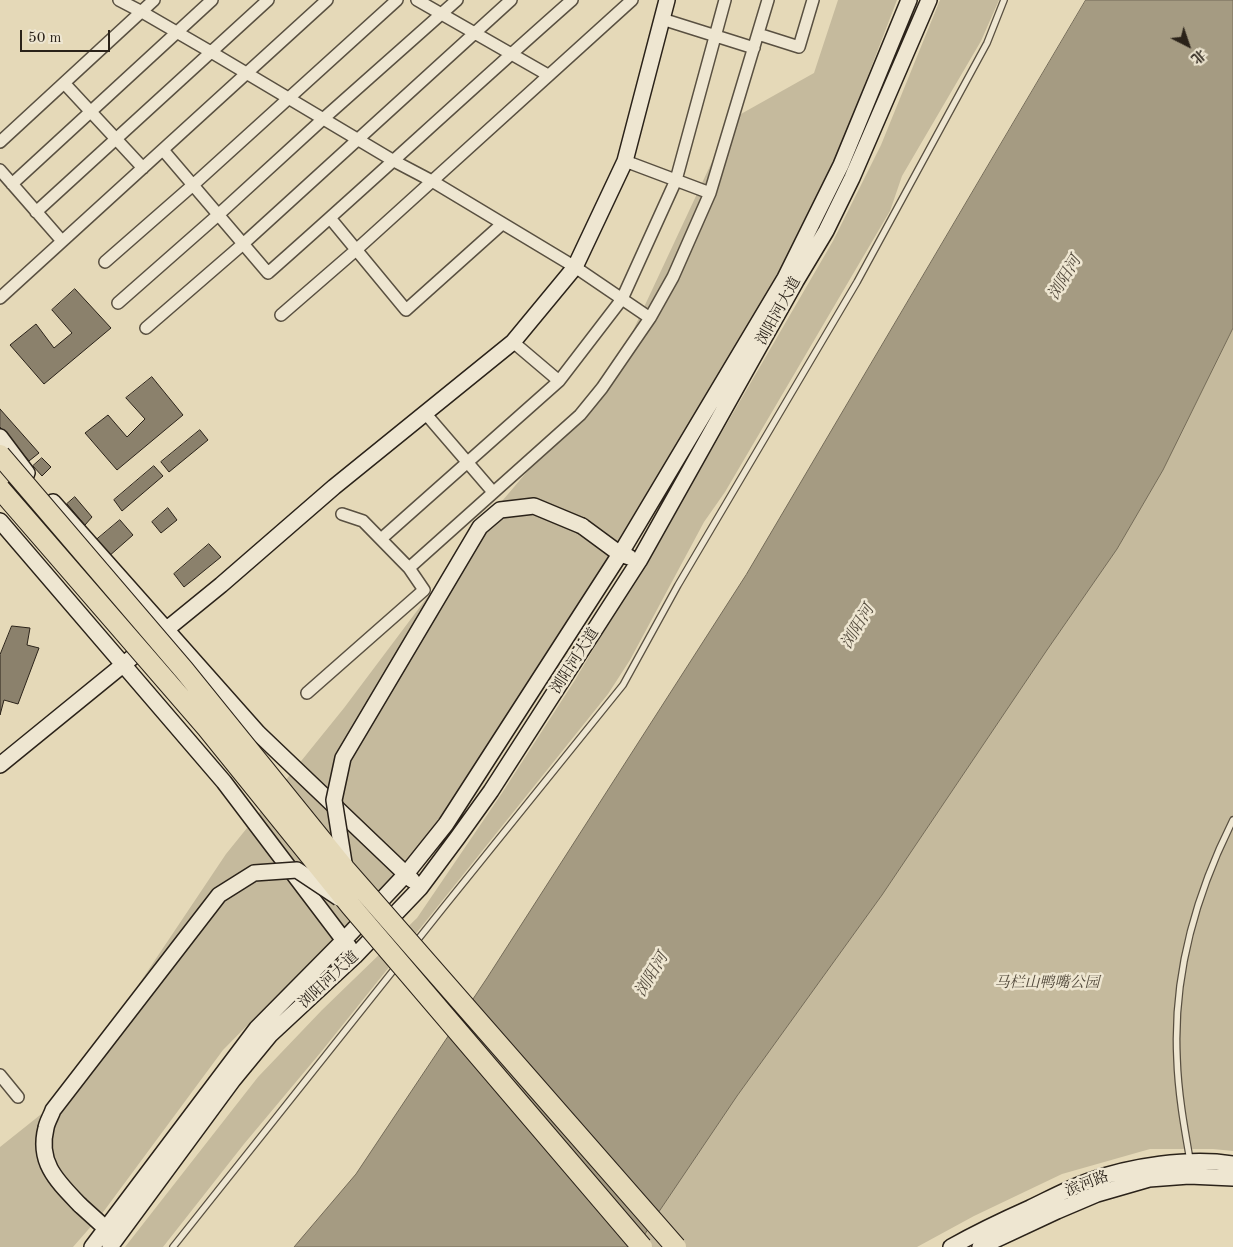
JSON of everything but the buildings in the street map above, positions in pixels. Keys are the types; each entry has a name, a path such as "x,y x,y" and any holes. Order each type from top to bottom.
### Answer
{"highway":[{"path":"0,455 184,670 345,869 676,1247"},
{"path":"0,489 206,728 350,905 642,1247"}],"main road":[{"path":"0,765 221,584 342,481 513,342 575,267 625,161 667,0"},
{"name":"浏阳河大道","path":"111,1238 257,1028 406,874 446,824 620,554 785,278 841,165 909,0"},
{"name":"浏阳河大道","path":"92,1247 111,1238 270,1035 355,956 420,888 491,791 639,561 826,231 852,178 929,0"},
{"path":"0,437 25,471 258,733 420,888"},
{"path":"345,869 334,800 343,758 480,527 500,510 534,506 582,526 620,554 639,561"},
{"path":"0,521 224,782 355,956"},
{"path":"111,1238 56,1179 45,1161 43,1146 46,1127 53,1110 219,895 254,873 297,870 350,905"},
{"name":"滨河路","path":"951,1247 993,1225 1089,1181 1133,1169 1180,1162 1233,1164"},
{"name":"滨河路","path":"980,1247 1089,1198 1149,1179 1189,1176 1233,1178"}],"street":[{"path":"119,0 247,73 394,161 432,181 575,267 650,318"},
{"path":"0,142 154,0"},
{"path":"12,184 212,0"},
{"path":"36,212 268,0"},
{"path":"0,298 327,0"},
{"path":"105,262 194,185 397,0"},
{"path":"417,0 548,75"},
{"path":"118,303 457,0"},
{"path":"146,328 243,244 511,0"},
{"path":"163,150 268,274 572,0"},
{"path":"281,315 356,250 632,0"},
{"path":"381,539 559,381 622,299 676,180 726,0"},
{"path":"409,568 580,415 602,388 650,318 673,277 710,193 768,0"},
{"path":"758,34 799,47 813,0"},
{"path":"662,19 754,48"},
{"path":"64,83 143,168"},
{"path":"625,161 710,193"},
{"path":"0,170 62,241"},
{"path":"330,218 406,310 502,224"},
{"path":"513,342 559,381"},
{"path":"425,413 493,492"},
{"path":"307,693 424,590 409,568 363,520 342,514"},
{"path":"0,1075 18,1097"}],"lane":[{"path":"173,1247 623,685 678,585 857,282 987,43 1004,0"},
{"path":"1190,1162 1176,1058 1178,995 1188,942 1200,899 1218,851 1233,820"}],"green space":[{"path":"838,0 897,0 810,227 446,824 223,1050 101,1215 73,1247 0,1247 0,1147 64,1096 226,854 344,708 480,527 616,367 732,119 814,73"},
{"path":"940,0 999,0 981,41 902,176 890,211 725,492 704,522 630,660 608,694 163,1247 125,1247 258,1077 322,1010 417,918 502,793 575,680 833,241 881,145"},
{"name":"马栏山鸭嘴公园","path":"1233,328 1233,1151 1213,1149 1150,1149 1062,1174 974,1216 917,1247 637,1247 737,1096 882,895 1117,549 1163,470"}],"water":[{"name":"浏阳河","path":"1086,0 1233,0 1233,328 1163,470 1117,549 882,895 737,1096 637,1247 294,1247 356,1174 487,978 746,575"}]}
